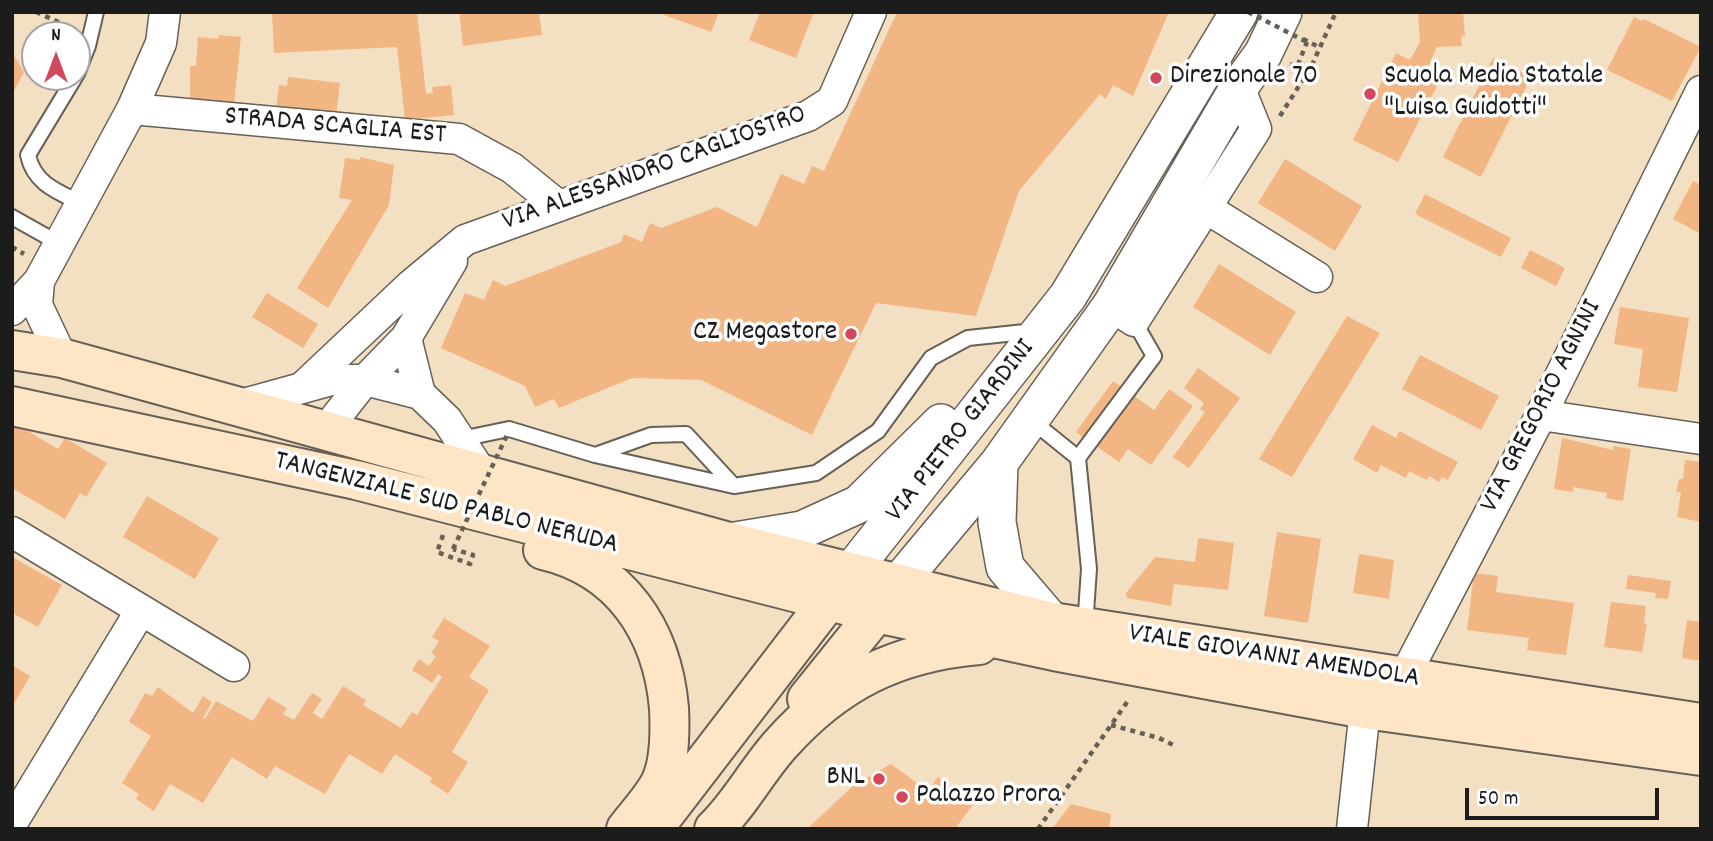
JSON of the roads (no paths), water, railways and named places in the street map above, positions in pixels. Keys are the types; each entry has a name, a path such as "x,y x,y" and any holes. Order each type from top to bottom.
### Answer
{"main road":[{"name":"TANGENZIALE SUD PABLO NERUDA","path":"12,350 62,358 729,542 839,587"},
{"name":"TANGENZIALE SUD PABLO NERUDA","path":"27,409 887,599"},
{"path":"27,409 116,409 272,444 293,446 325,431"},
{"path":"356,480 365,502 390,516 449,538 566,555 591,567 631,602 648,626 661,658 670,729 661,781 626,829"},
{"name":"VIA PIETRO GIARDINI","path":"653,829 839,587"},
{"name":"VIA PIETRO GIARDINI","path":"702,829 887,599"},
{"name":"VIALE GIOVANNI AMENDOLA","path":"887,599 1053,632 1365,709 1701,757"},
{"path":"714,829 729,815 779,745 833,693 873,672 930,650 1053,632"},
{"name":"VIALE GIOVANNI AMENDOLA","path":"1053,632 1403,679 1701,723"}],"street":[{"path":"12,310 39,281 132,109 161,43 165,12"},
{"name":"VIA ALESSANDRO CAGLIOSTRO","path":"304,386 411,285 465,240 808,116 832,101 871,12"},
{"name":"VIA PIETRO GIARDINI","path":"839,587 1068,296 1238,12"},
{"name":"VIA PIETRO GIARDINI","path":"887,599 999,463 1030,419 1122,313 1239,87 1263,54 1291,25"},
{"path":"1122,313 1206,208 1256,129 1239,87"},
{"name":"VIA GREGORIO AGNINI","path":"1403,679 1690,138 1701,91"},
{"name":"STRADA SCAGLIA EST","path":"132,109 459,139 512,167 559,206"},
{"path":"1206,208 1317,278"},
{"path":"325,431 365,380 406,338 465,240"},
{"path":"39,281 37,305 62,358"},
{"path":"729,542 802,530 859,504 909,457 1025,332 1068,296"},
{"path":"406,338 420,394 434,405 461,439 483,475"},
{"name":"VIA ALESSANDRO CAGLIOSTRO","path":"237,406 331,380 365,380 420,394"},
{"path":"1541,415 1701,439"},
{"path":"999,463 997,522 1005,567 1053,632"},
{"path":"12,532 234,666"},
{"path":"12,823 141,610"},
{"path":"1352,829 1365,709"}],"lane":[{"path":"91,32 96,12"},
{"path":"66,91 28,155 30,167 46,187 83,204"},
{"path":"12,217 60,244"},
{"path":"1053,632 1089,569 1078,458 1154,356 1122,313"},
{"path":"461,439 509,429 595,455 734,486 816,473 878,431 931,358 968,338 1025,332"},
{"path":"1030,419 1078,458"},
{"path":"595,455 651,435 686,434 734,486"}],"place":[{"name":"Direzionale 70","path":"1156,78"},
{"name":"Scuola Media Statale \"Luisa Guidotti\"","path":"1370,94"},
{"name":"CZ Megastore","path":"851,334"},
{"name":"BNL","path":"879,779"},
{"name":"Palazzo Prora","path":"902,797"}]}
